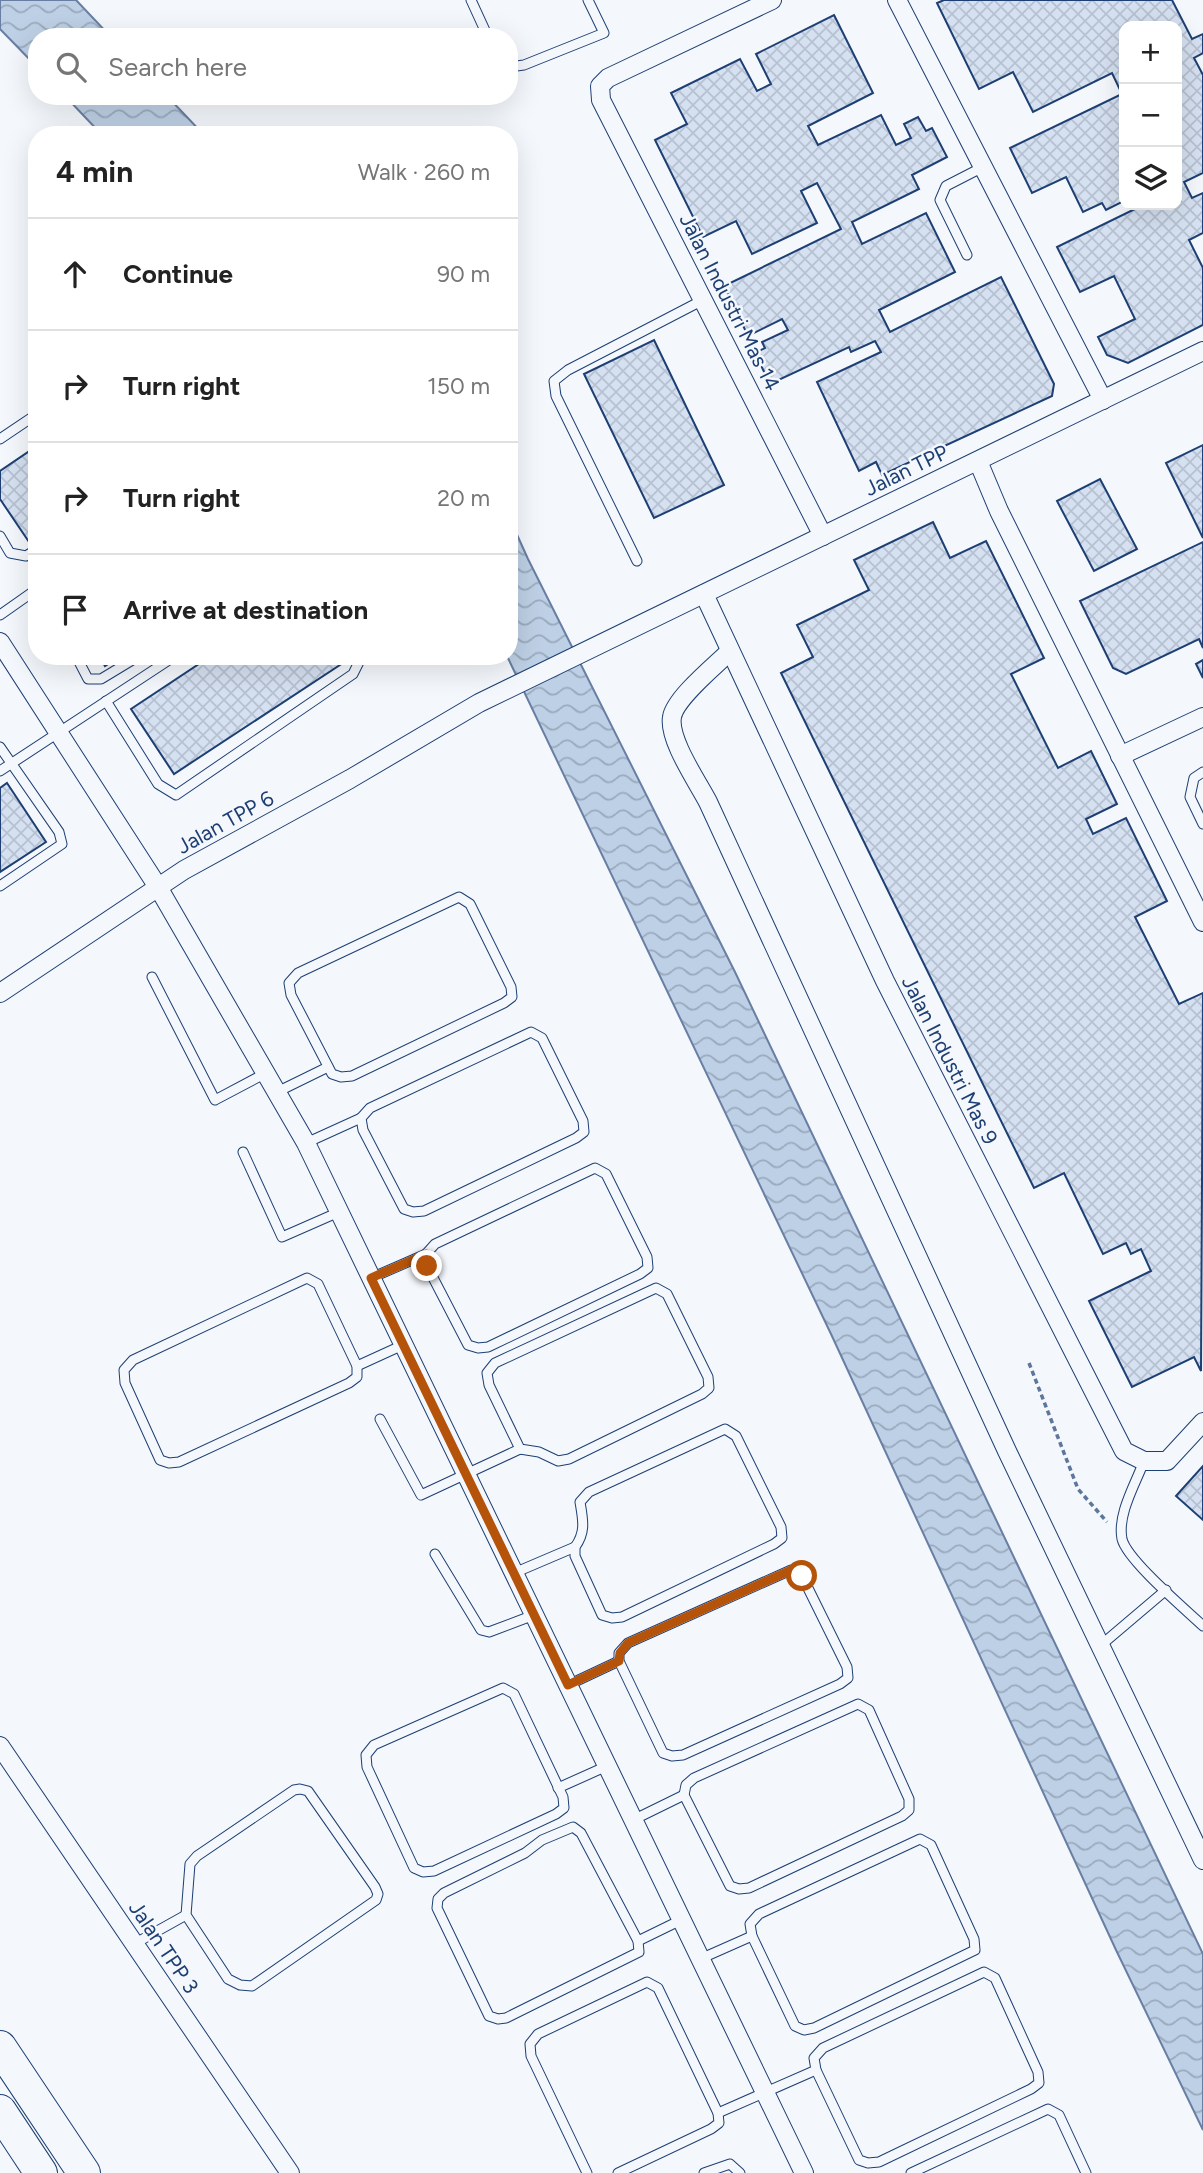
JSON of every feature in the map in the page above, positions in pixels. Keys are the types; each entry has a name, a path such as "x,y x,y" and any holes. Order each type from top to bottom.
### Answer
{"highway":[{"path":"0,2047 84,2173"},
{"path":"0,2111 41,2173"}],"street":[{"name":"Jalan Industri Mas 14","path":"772,0 608,78 600,86 601,100 823,536"},
{"path":"897,0 1103,400"},
{"name":"Jalan TPP","path":"629,631 1203,351"},
{"path":"978,461 999,511 1203,922"},
{"name":"Jalan Industri Mas 9","path":"704,594 885,981 1034,1278 1124,1451 1144,1461"},
{"name":"Jalan TPP 6","path":"0,993 184,870 479,704 629,631"},
{"path":"0,642 158,887 306,1143 804,2173"},
{"path":"730,650 681,700 672,715 672,733 708,802 1001,1438 1203,1860"},
{"path":"1120,756 1203,717"},
{"path":"1144,1461 1167,1461 1203,1422"},
{"name":"Jalan TPP 3","path":"0,1746 290,2173"}],"lane":[{"path":"471,0 484,28"},
{"path":"518,66 604,33 588,0"},
{"path":"967,256 940,200 946,186 983,167"},
{"path":"637,561 556,396 554,381 568,370 703,300"},
{"path":"0,439 28,420"},
{"path":"0,536 10,553 28,555"},
{"path":"0,615 28,595"},
{"path":"81,665 89,679 101,679 124,665"},
{"path":"0,771 161,665"},
{"path":"106,701 158,783 176,795 353,674 358,665"},
{"path":"0,747 59,832 62,844 0,886"},
{"path":"1203,772 1194,778 1191,797 1203,824"},
{"path":"459,897 470,904 511,987 512,997 352,1076 332,1074 328,1067 291,995 289,983 298,973 459,897"},
{"path":"152,976 215,1100 266,1073"},
{"path":"306,1143 361,1118 370,1108 531,1032 542,1038 583,1121 584,1132 424,1211 413,1212 404,1209 363,1130 361,1118"},
{"path":"277,1092 328,1067"},
{"path":"243,1152 282,1237 339,1212"},
{"path":"371,1278 426,1254 435,1244 595,1168 606,1174 648,1258 648,1268 488,1347 478,1348 468,1345 464,1338 427,1266 426,1254"},
{"path":"307,1278 318,1284 357,1366 357,1377 349,1383 180,1462 169,1463 160,1460 125,1383 124,1370 132,1360 307,1278"},
{"path":"380,1419 421,1495 520,1449 538,1452 558,1461 569,1459 702,1394 709,1388 708,1377 667,1294 656,1288 495,1363 487,1373 489,1385 520,1449"},
{"path":"357,1366 403,1345"},
{"path":"514,1573 575,1546 582,1537 584,1526 580,1502 589,1492 725,1429 736,1436 781,1527 782,1538 622,1617 612,1618 603,1615 598,1608 575,1556 575,1546"},
{"path":"1144,1461 1123,1516 1122,1539 1133,1558 1203,1626"},
{"path":"435,1554 481,1630 489,1632 534,1615"},
{"path":"791,1570 802,1576 847,1667 848,1678 695,1750 672,1756 663,1753 619,1661 620,1653 628,1643 791,1570"},
{"path":"1100,1646 1166,1590"},
{"path":"568,1685 619,1661"},
{"path":"503,1688 514,1694 558,1788 564,1808 556,1814 434,1871 423,1872 414,1868 367,1768 366,1755 374,1745 503,1688"},
{"path":"858,1704 869,1710 909,1799 909,1810 902,1816 749,1888 739,1889 730,1886 684,1795 686,1785 694,1778 858,1704"},
{"path":"558,1788 607,1766"},
{"path":"300,1788 308,1791 378,1894 376,1900 251,1986 240,1985 228,1979 186,1915 190,1864 197,1856 300,1788"},
{"path":"633,1820 684,1795"},
{"path":"573,1827 581,1833 638,1941 639,1952 633,1956 506,2018 498,2019 489,2016 437,1908 438,1899 444,1893 525,1853 542,1840 573,1827"},
{"path":"920,1839 931,1845 974,1939 975,1950 814,2028 804,2029 794,2026 752,1936 750,1924 759,1914 920,1839"},
{"path":"134,1944 186,1915"},
{"path":"638,1941 681,1920"},
{"path":"700,1959 752,1936"},
{"path":"984,1972 995,1978 1038,2072 1038,2083 1031,2089 879,2162 868,2163 859,2160 816,2070 814,2058 823,2048 984,1972"},
{"path":"587,2173 531,2056 530,2044 538,2034 647,1982 658,1988 718,2113 719,2123 618,2173"},
{"path":"718,2113 816,2070"},
{"path":"911,2173 1048,2109 1059,2115 1086,2173"},
{"path":"704,2173 730,2164 740,2173"}],"path":[{"path":"1029,1363 1078,1489 1122,1539"}],"water":[{"path":"0,0 76,0 102,28 28,28 28,58 0,29"},
{"path":"74,105 176,105 195,126 93,126"},
{"path":"518,537 735,972 1203,1954 1203,2130 1116,1950 831,1334 511,665 518,665"}],"building":[{"path":"944,0 1172,0 1192,39 1203,34 1203,53 1194,58 1203,75 1203,173 1184,182 1192,198 1203,193 1203,233 1189,240 1203,268 1203,325 1128,363 1107,355 1098,337 1135,319 1114,276 1080,292 1057,247 1133,210 1182,210 1182,21 1119,21 1119,88 1112,73 1033,112 1013,72 979,89 937,3"},
{"path":"834,15 873,93 808,126 818,145 881,115 896,145 911,138 904,124 918,117 926,131 932,128 947,157 912,175 919,189 852,222 862,244 926,213 955,272 879,310 890,332 1001,277 1054,384 1052,396 882,475 876,462 859,471 817,382 881,352 875,341 851,352 849,347 770,384 755,353 765,348 762,342 788,330 782,319 748,336 724,286 841,229 817,183 801,191 817,223 752,254 736,221 703,237 655,140 687,124 671,93 740,59 757,91 771,84 756,54"},
{"path":"1119,95 1119,204 1106,210 1102,203 1083,212 1066,177 1032,193 1010,148"},
{"path":"654,340 724,485 654,518 584,374"},
{"path":"1203,445 1203,538 1166,463"},
{"path":"28,452 28,541 0,499 0,471"},
{"path":"1100,479 1137,549 1094,571 1057,501"},
{"path":"933,522 950,558 986,541 1044,658 1011,674 1058,768 1091,751 1117,804 1086,819 1093,834 1126,818 1167,901 1135,917 1179,1004 1203,993 1201,1371 1194,1357 1132,1387 1089,1301 1151,1271 1141,1249 1131,1254 1126,1243 1103,1254 1064,1173 1034,1188 781,673 813,657 797,625 869,590 854,560"},
{"path":"1203,542 1203,648 1199,639 1126,674 1113,668 1080,601"},
{"path":"1203,660 1203,678 1196,664"},
{"path":"197,665 340,665 174,774 131,709"},
{"path":"7,783 46,842 0,872 0,788"},
{"path":"1203,1466 1203,1520 1176,1496"}],"route":[{"path":"427,1266 426,1254 371,1278 568,1685 619,1661 620,1653 628,1643 778,1575 791,1570 802,1576"}]}
